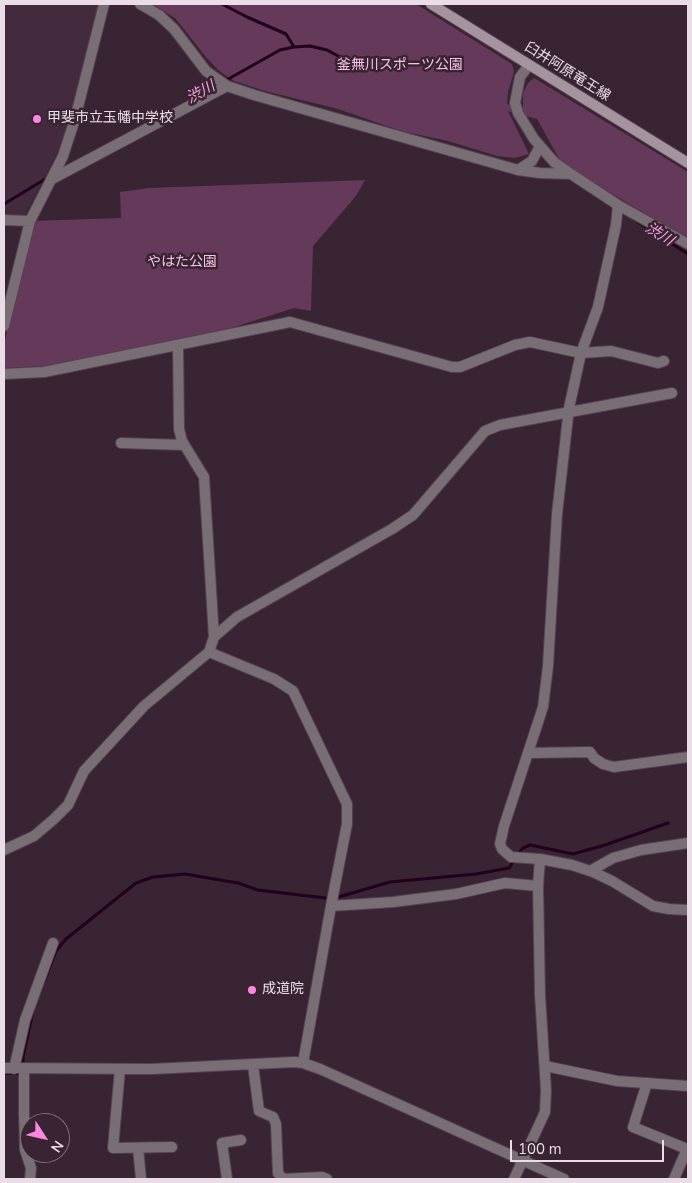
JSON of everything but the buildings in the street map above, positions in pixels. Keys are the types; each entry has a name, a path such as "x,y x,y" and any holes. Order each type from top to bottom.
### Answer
{"main road":[{"name":"臼井阿原竜王線","path":"431,4 688,163"}],"street":[{"path":"4,326 30,221 63,156 75,119 104,4"},
{"path":"140,4 159,15 174,30 206,71 228,86 518,170 571,174"},
{"path":"529,64 520,77 515,103 524,125 554,162 618,205 688,244"},
{"path":"52,179 228,86"},
{"path":"518,170 532,161 540,146"},
{"path":"618,205 616,224 598,307 580,353 568,413 557,514 548,666 543,707 504,826 500,844 502,849 511,858 540,859 572,865 612,881 653,906 688,910"},
{"path":"4,220 30,221"},
{"path":"4,374 44,372 290,322 452,367 460,367 515,345 530,342 580,353 611,351 658,363 664,360"},
{"path":"4,850 34,836 54,819 68,805 84,771 144,706 210,652 214,637 204,477 184,445 179,429 178,345"},
{"path":"214,637 237,617 392,529 413,515 485,431 500,425 672,393"},
{"path":"121,443 184,445"},
{"path":"210,652 274,679 293,691 347,804 347,824 303,1064"},
{"path":"529,752 590,752 594,758 603,764 614,767 688,757"},
{"path":"590,871 613,858 641,850 688,843"},
{"path":"514,1179 545,1112 545,1066 540,995 538,886 540,859"},
{"path":"331,906 393,902 456,894 506,883 538,886"},
{"path":"30,1179 31,1168 25,1150 24,1113 14,1069 25,1020 53,943"},
{"path":"14,1069 152,1070 294,1062 320,1069 564,1179"},
{"path":"253,1065 259,1111 273,1116 276,1124 278,1173 280,1177 322,1177 326,1179"},
{"path":"545,1066 617,1082 688,1086"},
{"path":"120,1069 113,1148 172,1147"},
{"path":"647,1083 633,1127 687,1149 674,1179"},
{"path":"227,1179 222,1143 241,1140"},
{"path":"138,1148 141,1179"}],"shaded area":[{"name":"甲斐市立玉幡中学校","path":"4,4 99,4 65,138 25,215 4,215"}],"green space":[{"name":"釜無川スポーツ公園","path":"152,4 416,4 512,64 514,72 508,92 507,104 523,107 523,93 528,83 534,78 688,172 688,239 562,164 537,119 508,111 529,154 515,158 497,156 448,141 401,131 338,109 265,91 234,81 218,70 175,18"},
{"name":"やはた公園","path":"365,180 356,196 313,246 311,311 294,308 178,345 44,366 4,368 4,345 30,221 121,218 120,192 149,188"}],"waterway":[{"path":"222,4 286,34 294,47"},
{"name":"渋川","path":"198,96 280,50 294,47 310,46 327,50 353,64"},
{"name":"渋川","path":"4,204 47,178"},
{"name":"渋川","path":"638,222 688,254"},
{"path":"518,854 523,848 530,845 573,854 668,823"},
{"path":"44,982 56,951 66,939 136,883 153,877 185,874 238,883 258,890 335,898 390,882 476,874 509,868 515,859"},
{"path":"23,1066 23,1057 33,1011"},
{"path":"4,1073 22,1074"}],"place":[{"name":"甲斐市立玉幡中学校","path":"37,119"},
{"name":"成道院","path":"252,990"}]}
